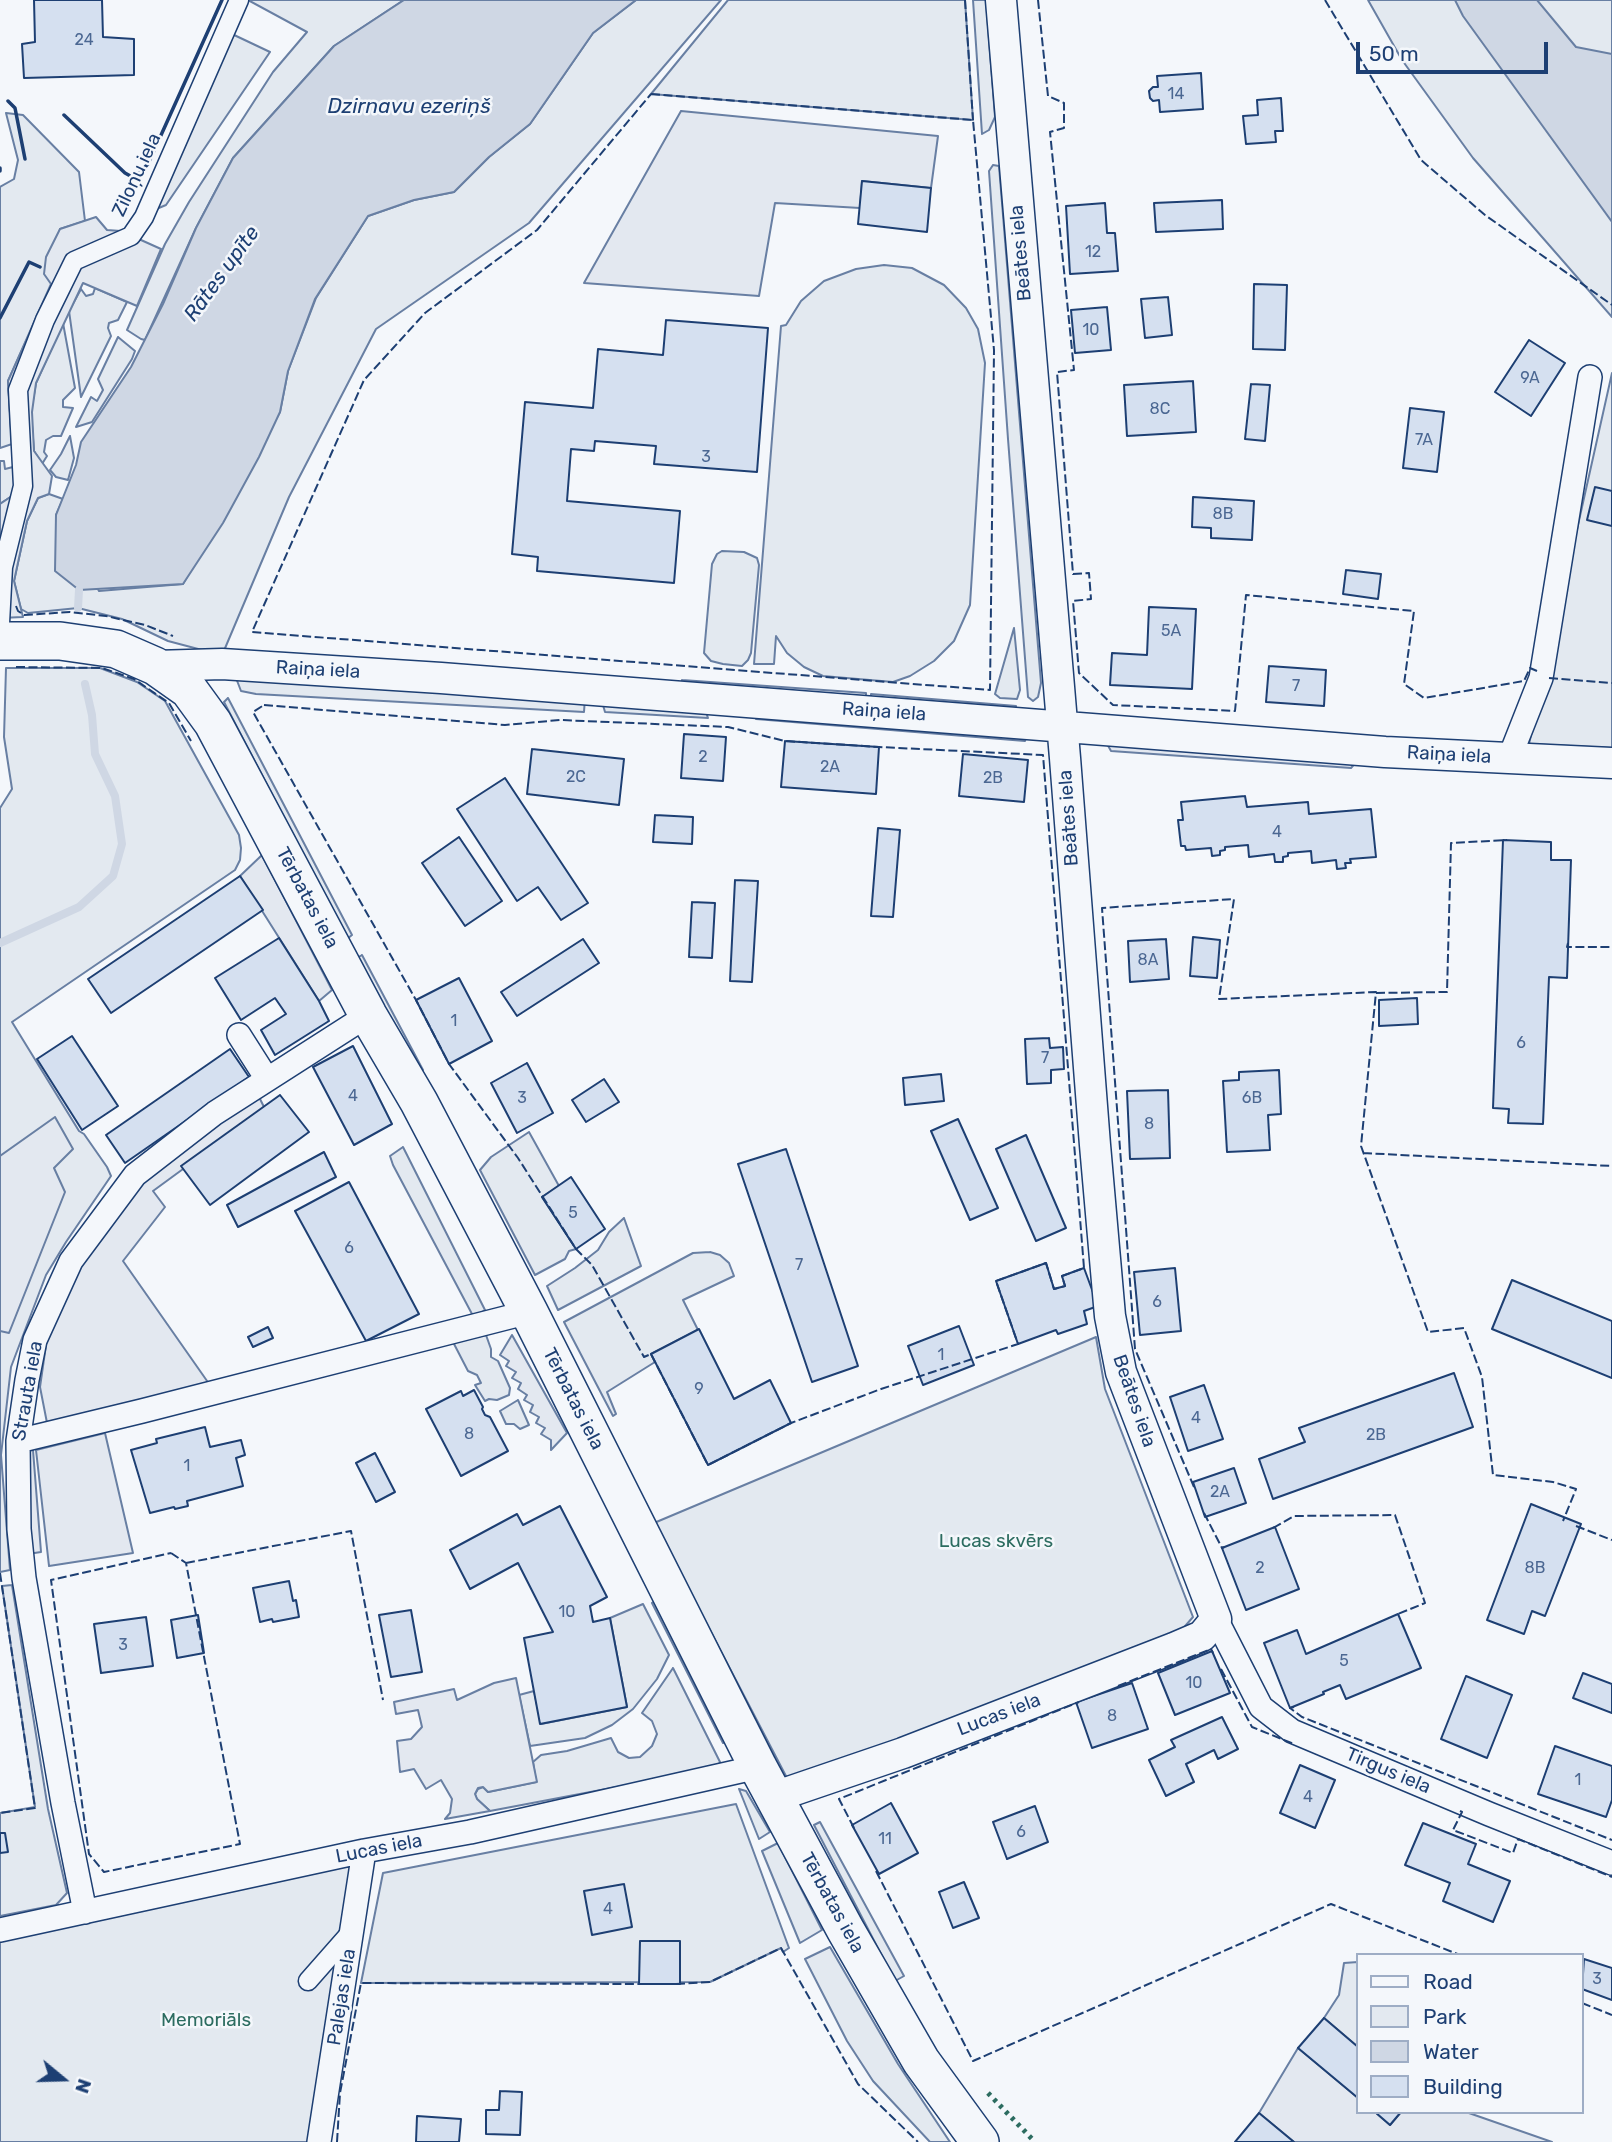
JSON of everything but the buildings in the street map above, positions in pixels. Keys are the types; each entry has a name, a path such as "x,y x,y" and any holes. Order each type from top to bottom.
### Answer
{"main road":[{"name":"Tērbatas iela","path":"0,641 60,641 116,649 155,666 190,690 213,723 368,1014 419,1102 529,1312 766,1782 845,1930 921,2061 980,2142"}],"street":[{"name":"Ziloņu iela","path":"0,623 3,567 23,486 18,390 46,320 74,261 131,236 144,217 239,0"},
{"name":"Beātes iela","path":"1001,0 1110,1316 1121,1372 1216,1619"},
{"path":"1509,759 1541,678 1590,377"},
{"name":"Raiņa iela","path":"155,666 222,664 441,678 1385,752 1612,763"},
{"name":"Strauta iela","path":"85,1912 24,1578 19,1517 19,1441 35,1340 71,1261 135,1175 215,1113 368,1014"},
{"path":"239,1035 267,1079"},
{"path":"19,1441 529,1312"},
{"name":"Lucas iela","path":"0,1930 365,1851 766,1782 903,1753 1174,1648 1202,1636 1216,1619"},
{"name":"Tirgus iela","path":"1216,1619 1261,1707 1292,1731 1612,1863"},
{"name":"Palejas iela","path":"319,2142 365,1851"},
{"path":"309,1981 353,1930"}],"green space":[{"path":"248,0 404,0 334,46 233,158 196,228 145,340 141,339 127,330 165,244 273,72 307,32"},
{"path":"636,0 721,0 529,223 376,329 289,497 223,653 168,641 122,619 78,608 28,613 21,609 14,581 27,521 38,498 49,494 63,499 56,515 99,591 183,584 280,412 288,371 316,298 368,216 414,200 454,192 489,157 530,124 593,33"},
{"path":"728,0 965,0 973,120 651,94"},
{"path":"973,0 986,0 995,117 989,130 982,134"},
{"path":"1368,0 1612,0 1612,317 1473,158 1402,60"},
{"path":"232,34 270,52 166,205 154,210"},
{"path":"6,113 23,115 79,172 85,221 60,229 52,284 8,381 12,444 0,448 0,187 14,179 18,160"},
{"path":"993,165 999,166 1041,683 1038,697 1033,701 1028,697 1008,439 989,171"},
{"path":"884,265 912,268 944,285 966,308 978,329 985,363 970,605 954,641 934,661 910,676 893,682 823,676 804,667 787,653 776,636 774,664 754,664 781,326 786,325 801,301 824,281 856,269"},
{"path":"95,288 127,302 118,320 109,323 111,336 81,397 69,311 81,289 86,296 93,294"},
{"path":"63,323 75,388 63,400 63,407 73,408 61,436 46,440 44,452 47,456 42,464 34,451 31,412 36,383"},
{"path":"118,337 135,351 132,359 92,422 76,427 91,397 97,401 103,390 98,379"},
{"path":"1612,373 1612,748 1529,744"},
{"path":"70,436 74,458 68,480 56,477 50,470"},
{"path":"0,461 4,461 5,469 13,467 15,494 0,504"},
{"path":"722,551 744,552 757,558 759,565 751,653 742,666 711,661 704,653 712,564 717,554"},
{"path":"1014,628 1020,690 1017,699 1000,698 995,694"},
{"path":"6,668 100,668 137,682 165,701 239,835 241,848 240,860 235,870 12,1022 79,1131 84,1134 111,1176 46,1275 11,1367 1,1455 10,1570 0,1572 0,808 12,789 4,737"},
{"path":"236,678 585,698 584,712 256,694 241,691"},
{"path":"871,694 1016,706 1016,711 871,700"},
{"path":"228,698 352,935 347,939 224,702"},
{"path":"603,705 704,706 708,718 605,712"},
{"path":"757,716 1028,729 1025,741 756,719"},
{"path":"362,955 423,1070 417,1074 357,958"},
{"path":"529,1132 559,1186 542,1197 576,1249 569,1251 565,1259 535,1275 480,1170 491,1157"},
{"path":"403,1147 485,1310 479,1314 472,1314 393,1165 390,1156"},
{"path":"624,1218 641,1266 558,1310 547,1286 598,1250 609,1232"},
{"path":"710,1252 720,1255 729,1263 734,1276 683,1300 698,1330 651,1354 655,1362 607,1392 616,1414 613,1416 564,1322 693,1253"},
{"path":"486,1335 491,1357 498,1361 510,1388 509,1395 485,1401 475,1385 481,1383 477,1375 468,1371 453,1342"},
{"name":"Lucas skvērs","path":"1096,1337 1105,1389 1193,1617 1180,1632 904,1740 787,1778 654,1523"},
{"path":"518,1400 529,1425 520,1429 514,1424 506,1424 500,1411"},
{"path":"12,1585 48,1809 67,1893 56,1905 0,1916 0,1813 35,1807 2,1586"},
{"path":"658,1600 729,1740 723,1743 652,1603"},
{"path":"643,1604 669,1655 657,1679 633,1709 612,1725 585,1738 530,1746 519,1695 534,1691 541,1724 627,1707 610,1618"},
{"path":"673,1668 720,1762 717,1768 490,1811 477,1799 475,1794 483,1787 488,1792 536,1782 533,1762 541,1755 567,1751 611,1738 618,1752 629,1758 640,1757 652,1746 657,1734 652,1721 642,1713"},
{"path":"739,1789 746,1791 770,1832 759,1839"},
{"path":"736,1804 789,1948 783,1952 781,1948 710,1982 361,1983 383,1873"},
{"path":"820,1822 904,1976 895,1981 814,1825"},
{"path":"778,1843 822,1930 800,1943 762,1851"},
{"name":"Memoriāls","path":"354,1864 310,2142 0,2142 0,1937"},
{"path":"830,1947 898,2064 950,2142 930,2142 873,2081 847,2041 805,1959"},
{"path":"1356,1962 1356,2045 1324,2018 1339,1995 1344,1963"}],"shaded area":[{"path":"681,111 938,136 931,188 862,181 860,208 775,203 759,296 584,283"},
{"path":"96,217 107,230 121,231 161,249 137,306 83,283 36,383 32,412 34,451 52,476 49,494 38,498 27,521 14,581 23,617 0,618 0,504 15,494 8,381 51,284 44,274 46,257 60,229"},
{"path":"682,680 866,693 866,700 681,686"},
{"path":"1106,742 1357,761 1351,768 1111,751"},
{"path":"262,855 332,990 319,1001 240,876"},
{"path":"256,1091 265,1109 153,1191 165,1207 123,1261 212,1388 48,1428 40,1387 54,1302 137,1179"},
{"path":"55,1117 73,1149 54,1168 65,1192 9,1333 0,1331 0,1156"},
{"path":"512,1335 567,1433 551,1450 551,1440 541,1434 545,1428 536,1423 539,1417 530,1412 533,1405 524,1400 527,1395 518,1389 521,1383 512,1378 516,1372 506,1366 509,1361 500,1355"},
{"path":"105,1433 133,1553 49,1566 36,1450"},
{"path":"33,1450 41,1552 28,1554 22,1451"},
{"path":"516,1678 537,1782 488,1792 483,1787 478,1788 475,1794 477,1799 490,1811 445,1819 450,1813 452,1799 441,1780 426,1789 414,1769 400,1772 397,1741 411,1739 422,1727 418,1710 396,1714 394,1702 454,1689 457,1700 494,1683"},
{"path":"1298,2048 1356,2096 1356,2114 1377,2114 1390,2125 1399,2114 1472,2114 1552,2142 1294,2142 1259,2113"}],"water":[{"name":"Dzirnavu ezeriņš","path":"404,0 636,0 593,33 530,124 489,157 454,192 414,200 368,216 315,299 288,371 280,412 259,457 223,523 183,584 79,590 55,571 56,515 76,465 81,442 131,367 163,304 196,228 233,158 334,46"},
{"path":"1455,0 1537,0 1576,47 1612,54 1612,222 1463,16"}],"waterway":[{"name":"Rātes upīte","path":"78,608 79,590"},
{"name":"Rātes upīte","path":"0,943 79,907 113,876 122,844 115,796 95,754 92,715 85,684"}],"hedge":[{"path":"988,2093 1035,2142"}],"fence":[{"path":"965,0 973,120"},
{"path":"1038,0 1048,96 1064,103 1064,128 1050,132 1074,370 1057,372 1073,574 1089,573 1091,599 1073,601 1079,673 1113,705 1235,711 1246,595 1414,611 1404,684 1424,698 1524,681 1530,668 1537,671"},
{"path":"1325,0 1421,160 1485,215 1612,305"},
{"path":"651,94 973,120 994,350 990,690 252,632 364,380 425,313 537,230 651,94"},
{"path":"16,606 24,615 70,612 106,616 145,625 173,636"},
{"path":"16,667 102,668 134,679 169,703 191,741"},
{"path":"1549,678 1612,683"},
{"path":"264,705 505,725 560,720 728,727 785,741 1043,755 1084,1268 1062,1276 1065,1286 1054,1289 1046,1263 996,1281 1018,1344 881,1389 791,1423 708,1465 651,1354 644,1357 592,1265 576,1249 518,1158 449,1064 416,1000 253,712 264,705"},
{"path":"1376,993 1447,992 1451,843 1507,840"},
{"path":"1194,1487 1135,1349 1102,908 1234,899 1219,999 1376,992 1361,1146 1428,1332 1464,1328 1482,1377 1493,1475 1553,1482 1576,1489 1563,1521"},
{"path":"1568,943 1567,947 1612,947"},
{"path":"1363,1153 1612,1166"},
{"path":"1204,1513 1222,1548 1224,1547"},
{"path":"1273,1528 1294,1516 1395,1515 1425,1603 1398,1614 1399,1616"},
{"path":"1576,1526 1612,1540"},
{"path":"186,1563 351,1531 383,1700"},
{"path":"171,1553 186,1563 240,1844 104,1872 89,1854 51,1580 171,1553"},
{"path":"0,1573 35,1808 0,1813"},
{"path":"1118,1686 1211,1649 1213,1653"},
{"path":"1221,1669 1252,1727 1294,1744"},
{"path":"854,1828 839,1799 1079,1702"},
{"path":"1294,1707 1290,1708 1302,1717 1612,1840"},
{"path":"1460,1811 1462,1812 1453,1830 1513,1853 1518,1839 1612,1877"},
{"path":"876,1871 973,2061 1331,1904 1455,1953"},
{"path":"676,1984 710,1982 781,1948 858,2084 918,2142"},
{"path":"337,2142 340,2093 361,1983 641,1984"},
{"path":"1584,2004 1612,2015"}],"wall":[{"path":"64,115 125,173 134,178 148,164 222,0"},
{"path":"8,101 15,108 25,159"},
{"path":"0,318 29,262 40,267"}]}
